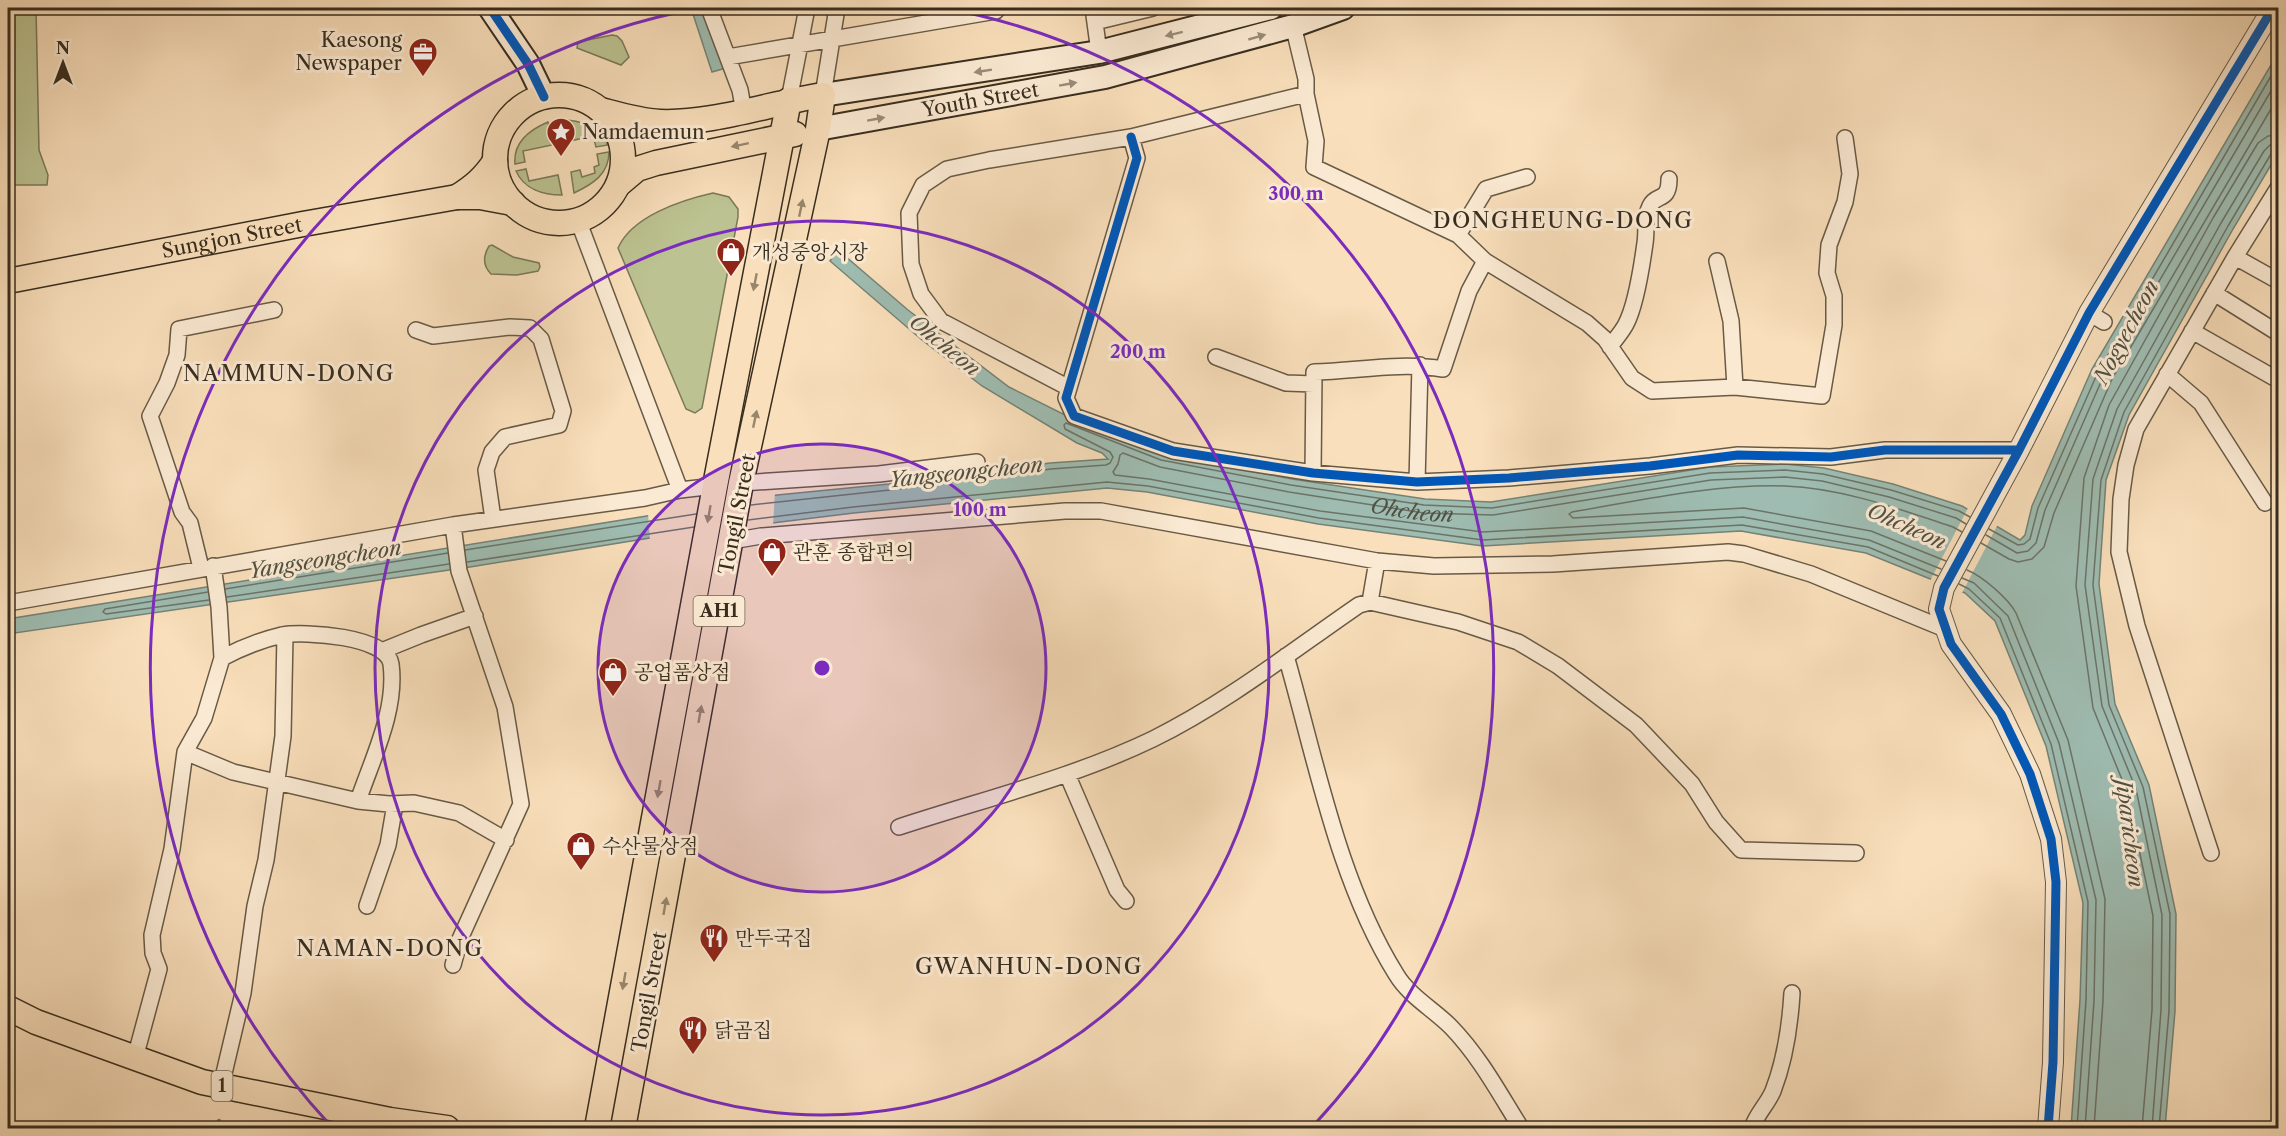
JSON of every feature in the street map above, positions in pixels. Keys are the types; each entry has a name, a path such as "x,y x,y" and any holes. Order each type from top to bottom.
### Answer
{"main road":[{"path":"490,8 528,64 544,97"},
{"name":"Youth Street","path":"601,110 637,119 662,122 744,112 789,100 1099,52 1271,8"},
{"name":"Youth Street","path":"618,185 637,169 656,163 818,129 1106,77 1293,26 1343,8"},
{"path":"564,95 584,100 601,110 612,122 620,137 623,153 623,169 618,185 608,200 595,212 579,220 561,223 543,221 527,214 513,203 498,177 495,161 497,144 503,128 514,114 528,103 544,97 564,95"},
{"name":"Tongil Street","path":"623,1128 741,483 818,129 823,95"},
{"name":"Tongil Street","path":"597,1128 715,486 789,100"},
{"path":"456,197 473,188 485,177 495,161"},
{"path":"456,197 480,197 513,203"},
{"name":"Sungjon Street","path":"8,281 456,197"},
{"name":"1","path":"8,1008 36,1022 202,1082 390,1120 447,1128"}],"street":[{"path":"709,8 740,90 744,112"},
{"name":"Tongil Street","path":"789,100 807,8"},
{"name":"Tongil Street","path":"823,95 837,8"},
{"path":"1099,52 1094,15 1153,8"},
{"path":"2048,1128 2053,1062 2056,882 2051,839 2030,774 2001,714 1951,644 1939,609 1944,588 2019,450 2273,8"},
{"path":"728,57 996,11"},
{"path":"1293,26 1306,79 1306,94 1316,141 1314,167 1458,235 1485,261 1587,323 1605,339 1632,378 1652,391 1735,387 1822,396 1834,325 1834,296 1827,273 1829,245 1845,202 1850,174 1845,138"},
{"path":"1069,388 941,321 921,294 911,264 909,213 923,185 947,169 1131,137 1306,94"},
{"path":"1131,137 1137,158 1066,398 1074,416 1173,452 1313,472 1417,482 1650,466 1738,455 1831,457 1885,450 2019,450"},
{"path":"1458,235 1486,189 1527,177"},
{"path":"1610,347 1627,322 1640,270 1649,207 1653,201 1662,198 1669,189 1669,179"},
{"path":"2211,853 2137,626 2120,552 2121,499 2126,465 2136,429 2168,366 2192,331 2278,189"},
{"path":"579,220 680,490"},
{"path":"2235,257 2278,281"},
{"path":"1313,472 1314,372 1420,365 1443,369 1469,291 1485,261"},
{"path":"1717,261 1731,321 1735,387"},
{"path":"2214,293 2278,333"},
{"path":"135,1058 159,969 153,953 152,935 172,849 185,752 204,718 222,658 219,607 209,569 190,523 182,513 150,416 167,383 177,356 179,329 274,310"},
{"path":"416,330 433,336 510,327 530,328 541,339 563,411 559,425 505,437 492,452 486,470 493,519"},
{"path":"2192,331 2278,380"},
{"path":"1216,357 1286,383 1314,384"},
{"path":"1417,482 1420,365"},
{"path":"2168,366 2201,403 2265,503"},
{"path":"741,483 879,474 977,462"},
{"path":"8,603 209,569 454,532 493,519 715,486"},
{"path":"732,541 761,536 1054,512 1101,512 1377,561 1434,566 1541,565 1728,552 1744,554 1811,573 1946,629"},
{"path":"453,965 460,939 521,804 505,708 459,571 454,532"},
{"path":"1370,602 1377,561"},
{"path":"899,827 1067,774 1153,738 1219,701 1359,605 1370,602 1478,628 1518,642 1558,666 1636,725 1692,784 1716,822 1741,850 1856,853"},
{"path":"384,650 421,634 475,616"},
{"path":"222,658 241,648 285,635 329,636 368,642 384,650 391,661 391,704 358,801"},
{"path":"221,1086 243,993 255,906 266,860 283,736 285,635"},
{"path":"1286,656 1337,845 1395,973 1404,986 1435,1012 1478,1057 1521,1128"},
{"path":"185,752 233,772 358,801 414,804 459,813 506,840"},
{"path":"1067,774 1117,890 1126,902"},
{"path":"367,906 388,845 395,804"},
{"path":"1752,1128 1756,1115 1772,1093 1789,1031 1792,993"}],"green space":[{"path":"8,8 36,8 39,150 48,175 47,185 10,185"},
{"path":"612,35 622,41 629,57 621,65 577,48 578,42"},
{"path":"561,120 589,125 605,138 608,145 596,147 593,136 565,142"},
{"path":"548,122 552,145 523,151 525,162 515,164 517,150 524,138"},
{"path":"609,152 606,166 599,177 574,193 571,172 580,170 582,177 595,173 594,167 599,165 597,154"},
{"path":"526,169 529,181 558,175 562,195 548,194 529,187 516,171"},
{"path":"713,193 729,197 738,209 738,217 702,408 695,413 686,409 618,248 634,227 646,218 673,205"},
{"path":"492,245 513,257 539,263 538,271 517,275 491,274 484,260 489,246"}],"water":[{"path":"691,8 705,8 726,68 712,72"},
{"path":"2278,53 2278,153 2129,415 2106,480 2099,584 2115,704 2149,785 2176,914 2175,1011 2165,1128 2071,1128 2080,1000 2083,903 2046,746 1995,621 1965,593 1866,553 1741,531 1483,546 1318,524 1147,492 1107,488 854,513 650,538 470,567 8,634 8,619 777,495 889,484 1050,463 1108,459 1102,453 1077,443 982,386 922,340 830,261 838,250 908,310 1009,387 1081,423 1163,454 1292,479 1425,499 1491,502 1710,467 1785,464 1824,468 1893,484 1962,506 2020,540 2025,535 2032,506 2092,369"}],"pier":[{"path":"775,492 773,526 650,541 648,513"},
{"path":"1968,508 1998,524 1961,595 1930,581"}],"waterway":[{"path":"217,1128 219,1121"}],"cycle path":[{"path":"490,8 528,64 544,97"},
{"path":"2048,1128 2053,1062 2056,882 2051,839 2030,774 2001,714 1951,644 1939,609 1944,588 2019,450 2089,313 2273,8"},
{"path":"1131,137 1137,158 1066,398 1074,416 1173,451 1313,473 1417,482 1509,478 1650,466 1738,455 1831,457 1885,450 2019,450"}],"place":[{"name":"Kaesong Newspaper","path":"423,78"},
{"name":"Namdaemun","path":"561,158"},
{"name":"개성중앙시장","path":"731,278"},
{"name":"관훈 종합편의","path":"772,578"},
{"name":"공업품상점","path":"613,698"},
{"name":"수산물상점","path":"581,872"},
{"name":"만두국집","path":"714,964"},
{"name":"닭곰집","path":"693,1056"}],"district":[{"name":"DONGHEUNG-DONG","path":"1563,220"},
{"name":"NAMMUN-DONG","path":"289,373"},
{"name":"NAMAN-DONG","path":"390,948"},
{"name":"GWANHUN-DONG","path":"1029,966"}],"water label":[{"name":"Nogyecheon","path":"2126,332"},
{"name":"Ohcheon","path":"945,345"},
{"name":"Yangseongcheon","path":"966,472"},
{"name":"Ohcheon","path":"1412,507"},
{"name":"Ohcheon","path":"1907,526"},
{"name":"Yangseongcheon","path":"325,559"},
{"name":"Jiparicheon","path":"2130,833"}]}
